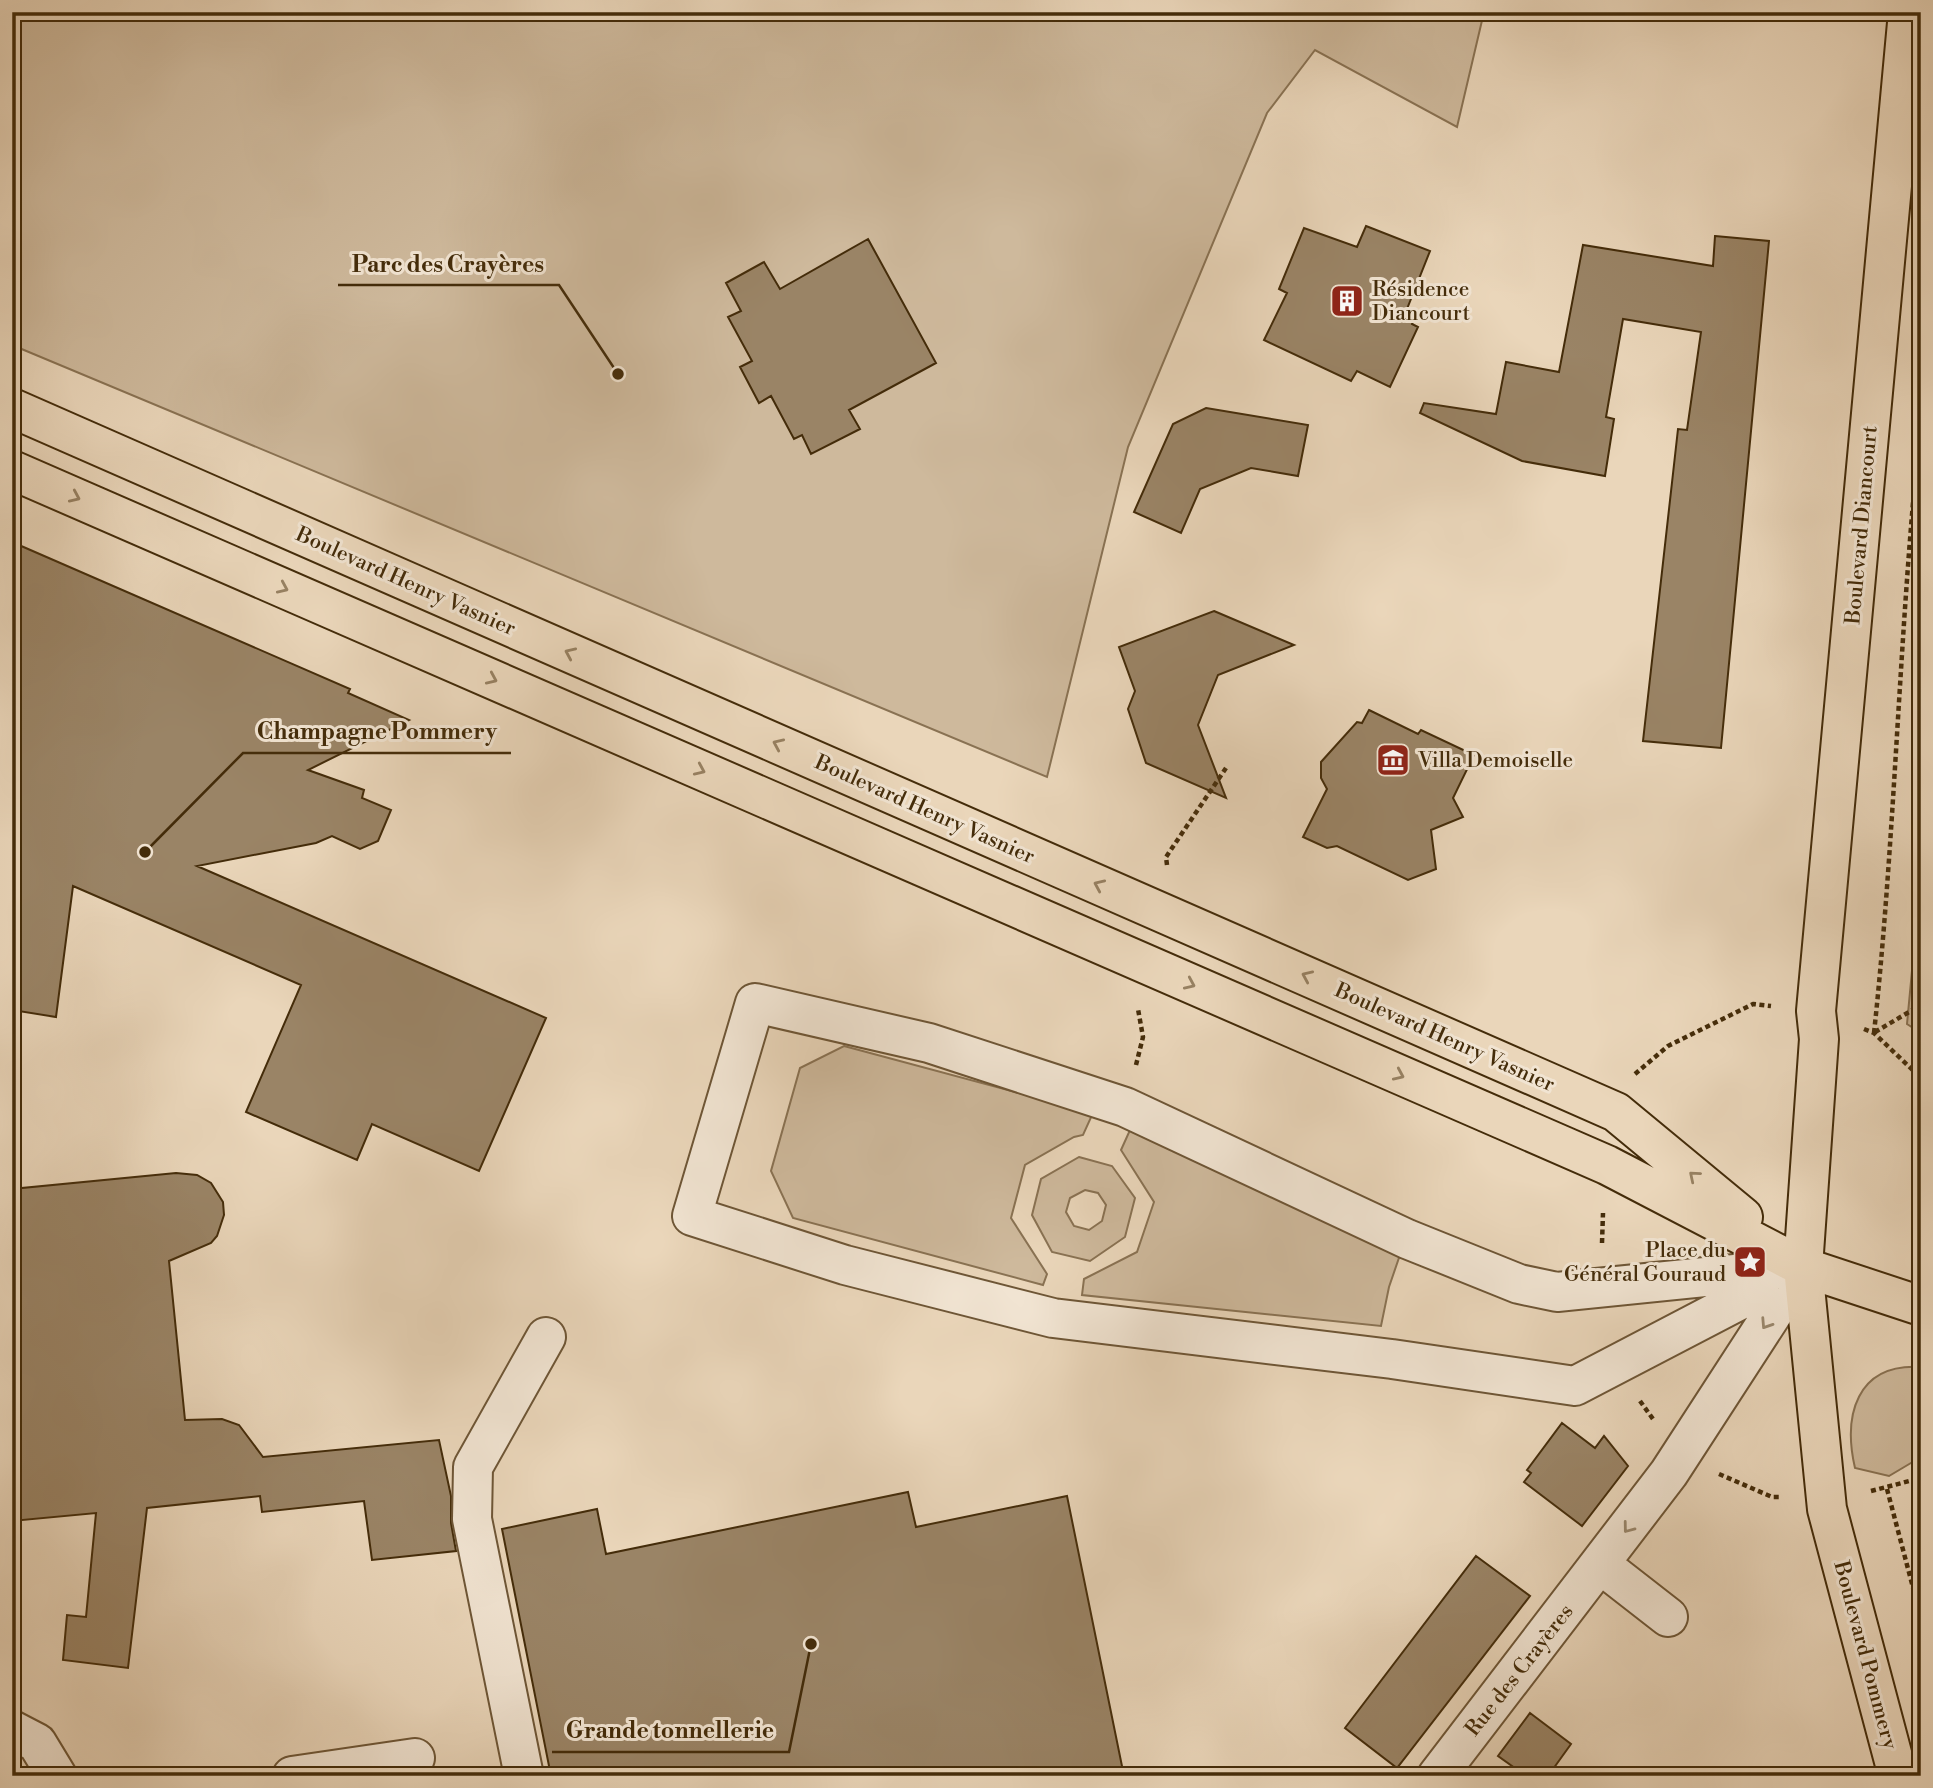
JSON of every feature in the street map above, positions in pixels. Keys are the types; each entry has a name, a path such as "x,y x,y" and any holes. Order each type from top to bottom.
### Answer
{"main road":[{"name":"Boulevard Diancourt","path":"1817,1025 1908,12"},
{"name":"Boulevard Henry Vasnier","path":"12,408 1616,1112 1803,1267"},
{"name":"Boulevard Henry Vasnier","path":"12,470 1607,1165 1803,1267 1921,1306"},
{"path":"1817,1025 1803,1267 1830,1516"},
{"name":"Boulevard Pommery","path":"1830,1516 1898,1776"}],"street":[{"path":"755,1003 929,1043 1125,1107 1407,1239 1519,1284 1558,1292 1803,1267 1575,1386 1392,1359 1053,1318 845,1265 692,1216 755,1003"},
{"path":"1677,1460 1803,1267"},
{"path":"524,1776 472,1519 473,1467 546,1337"},
{"name":"Rue des Crayères","path":"1437,1776 1677,1460"},
{"path":"1600,1564 1668,1617"},
{"path":"12,1730 37,1744 57,1776"},
{"path":"292,1776 415,1758"}],"path":[{"path":"1874,1032 1883,947 1908,544 1921,420"},
{"path":"1616,1112 1629,1079 1668,1046 1753,1004 1817,1025 1874,1032 1921,1005"},
{"path":"1874,1032 1921,1078"},
{"path":"1599,1287 1607,1165"},
{"path":"1620,1363 1647,1415 1677,1460 1772,1497 1830,1516 1887,1489 1921,1478"},
{"path":"1887,1489 1921,1618"}],"shaded area":[{"path":"12,12 1484,12 1457,127 1315,50 1267,113 1128,447 1047,777 12,345"},
{"path":"1921,875 1921,1033 1907,1024"},
{"path":"844,1046 1093,1113 1083,1135 1074,1137 1025,1165 1011,1218 1047,1274 1043,1285 793,1218 771,1171 800,1068"},
{"path":"1130,1130 1403,1246 1389,1287 1381,1326 1082,1295 1084,1279 1137,1252 1154,1202 1121,1150"},
{"path":"1079,1157 1112,1166 1135,1198 1125,1237 1090,1261 1052,1252 1032,1215 1041,1179","holes":["1085,1190 1098,1193 1106,1205 1102,1221 1089,1230 1074,1226 1066,1212 1070,1198"]},
{"path":"1921,1367 1921,1457 1889,1476 1855,1468 1851,1430 1853,1412 1859,1396 1868,1383 1882,1374 1899,1368"}],"building":[{"name":"Résidence Diancourt","path":"1366,226 1430,251 1407,309 1416,314 1412,324 1418,327 1390,387 1357,371 1351,381 1264,340 1287,293 1279,289 1304,228 1357,247"},
{"path":"1715,236 1769,241 1721,748 1643,741 1678,429 1687,430 1701,332 1623,319 1606,417 1614,419 1605,476 1522,461 1420,413 1424,403 1496,414 1506,362 1559,372 1583,245 1713,266"},
{"path":"868,239 936,363 849,410 860,429 811,454 802,435 794,439 771,396 759,403 740,367 752,361 728,317 741,311 726,283 764,262 780,289"},
{"path":"1206,408 1308,425 1298,476 1251,468 1200,489 1181,533 1134,512 1173,424"},
{"path":"12,542 350,689 348,693 409,720 308,770 364,790 362,798 391,810 378,841 360,849 332,836 316,843 197,866 546,1018 479,1171 372,1124 357,1160 246,1112 301,985 73,886 56,1017 12,1010"},
{"path":"1214,611 1294,645 1218,675 1198,725 1226,798 1146,763 1128,709 1135,691 1119,647"},
{"name":"Villa Demoiselle","path":"1369,710 1418,734 1421,730 1474,755 1453,798 1463,817 1431,830 1436,869 1408,880 1337,846 1327,848 1303,837 1327,789 1321,778 1321,762 1357,722 1362,723"},
{"path":"176,1173 197,1175 211,1183 223,1202 224,1215 217,1236 211,1243 169,1261 185,1420 222,1419 239,1425 263,1457 439,1440 451,1496 451,1523 456,1551 372,1560 364,1501 262,1512 260,1496 147,1508 128,1668 63,1660 67,1615 86,1617 96,1513 12,1521 12,1189"},
{"path":"1562,1423 1595,1448 1604,1436 1628,1466 1582,1526 1524,1482 1531,1473 1527,1470"},
{"path":"908,1492 916,1527 1067,1496 1124,1776 551,1776 502,1529 597,1509 606,1554"},
{"path":"1476,1556 1530,1596 1397,1768 1345,1728"},
{"path":"1530,1713 1571,1744 1548,1776 1526,1776 1498,1756"}],"place":[{"name":"Résidence Diancourt","path":"1347,301"},
{"name":"Parc des Crayères","path":"618,374"},
{"name":"Villa Demoiselle","path":"1393,760"},
{"name":"Champagne Pommery","path":"145,852"},
{"name":"Place du Général Gouraud","path":"1750,1262"},
{"name":"Grande tonnellerie","path":"811,1644"}]}
